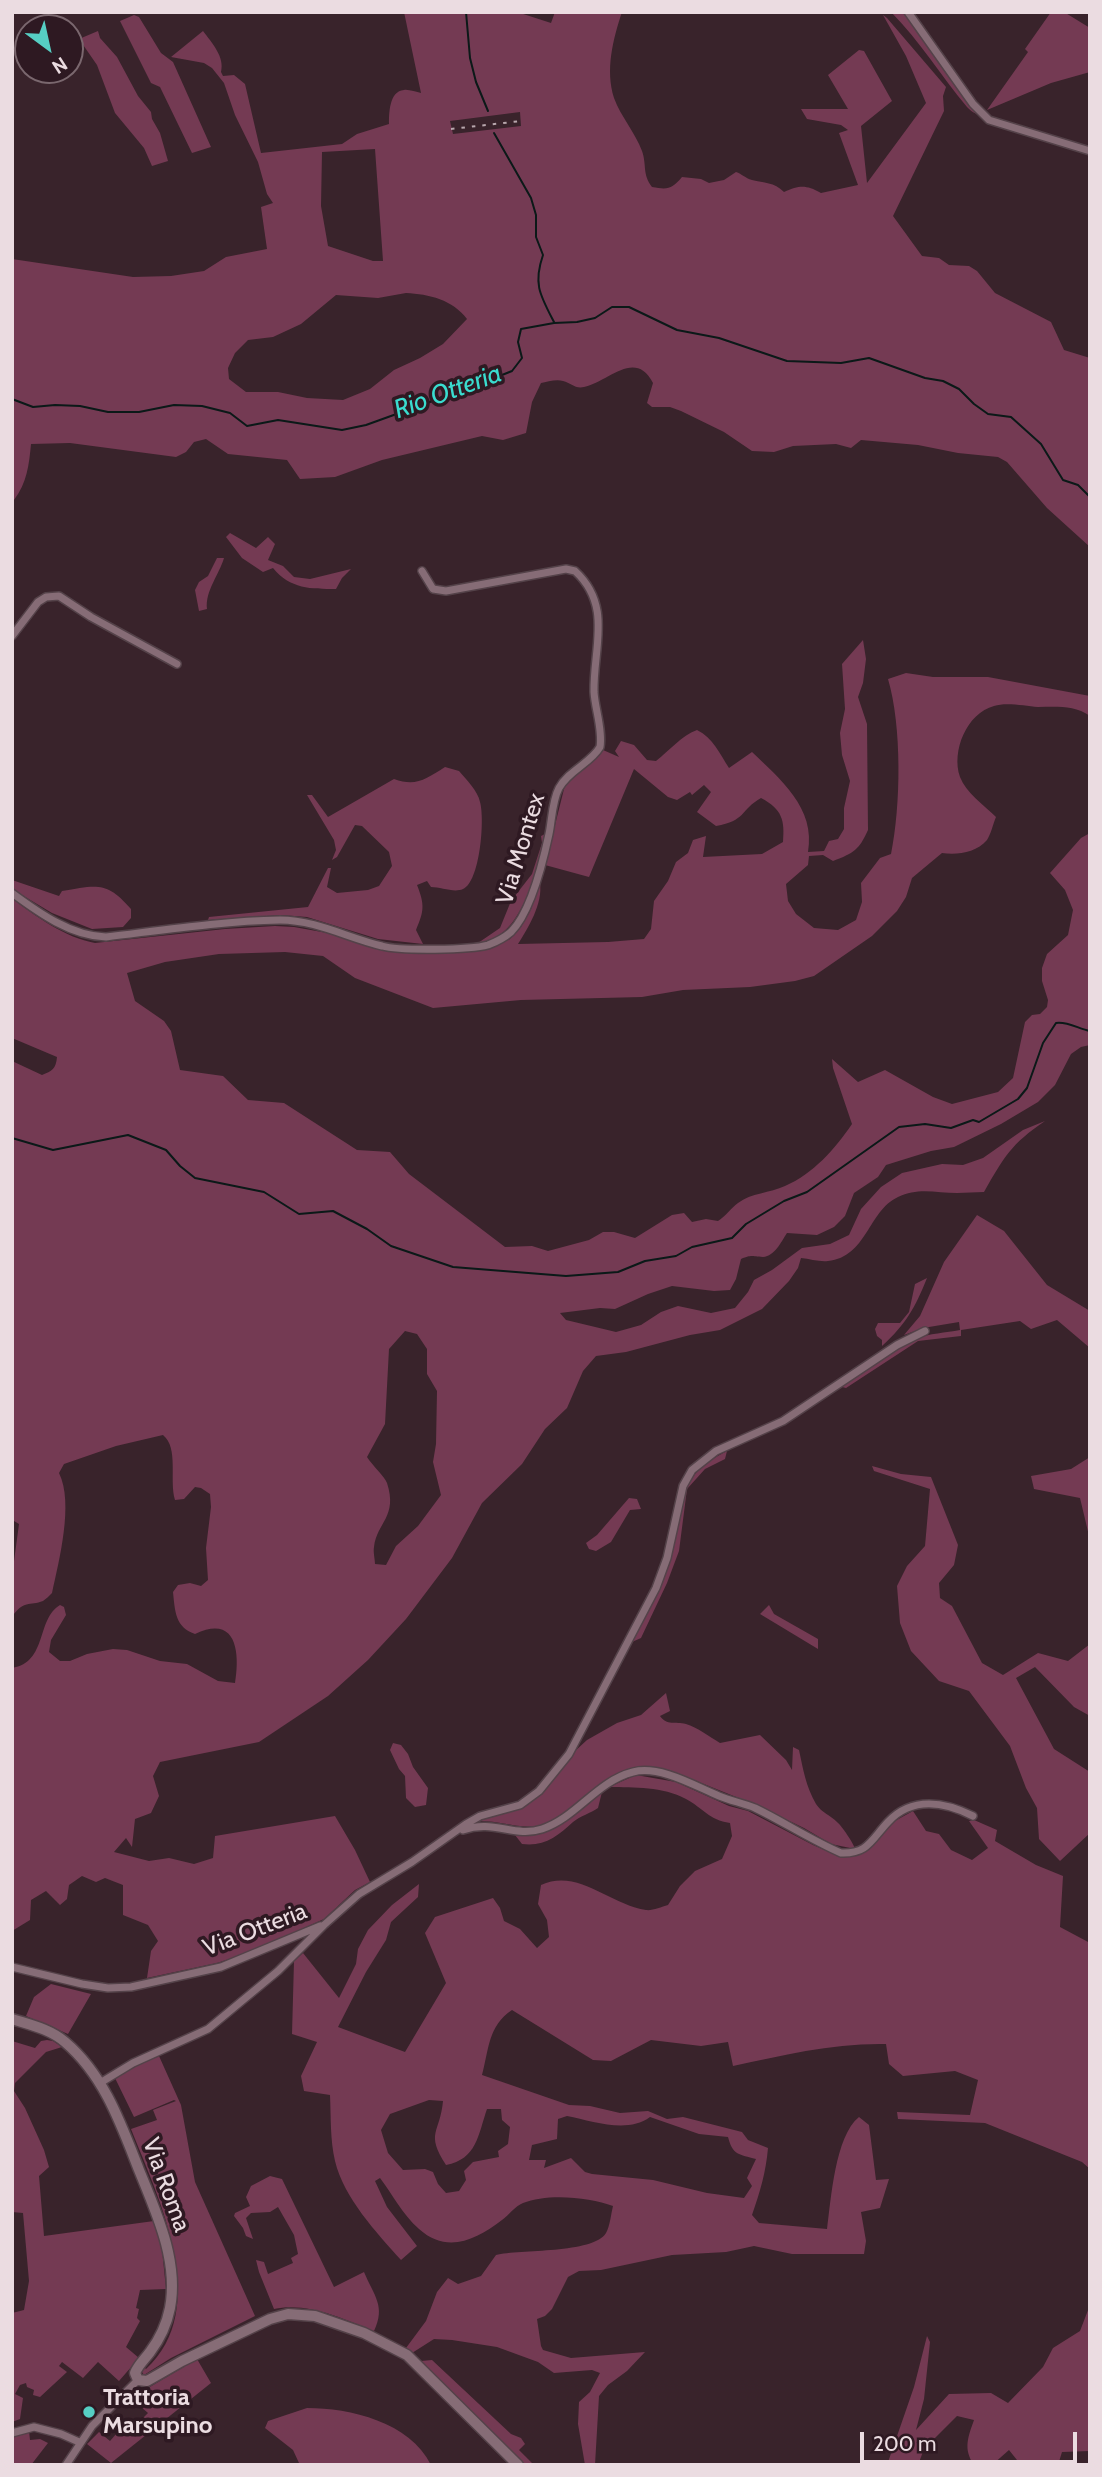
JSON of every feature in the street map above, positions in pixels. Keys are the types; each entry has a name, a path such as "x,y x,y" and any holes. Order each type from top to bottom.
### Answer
{"main road":[{"name":"Via Roma","path":"12,2019 59,2037 100,2083 122,2128 161,2223 168,2255 170,2309 161,2334 136,2369 138,2379"},
{"path":"138,2379 147,2381 182,2361 270,2319 296,2314 315,2316 364,2333 407,2355 518,2465"}],"street":[{"path":"908,12 973,104 989,120 1090,151"},
{"name":"Via Montex","path":"12,893 38,911 86,936 106,937 283,920 327,928 384,947 467,948 485,946 503,938 518,923 532,893 549,837 560,787 574,770 600,747 594,692 599,616 588,587 576,571 566,569 446,591 433,589 422,571"},
{"path":"12,636 38,602 46,597 59,596 91,617 177,664"},
{"path":"324,1925 359,1894 412,1862 452,1833 480,1816 529,1800 551,1778 569,1754 656,1588 667,1558 683,1486 698,1464 716,1451 783,1421 897,1345 925,1331"},
{"path":"452,1833 481,1825 531,1832 545,1828 559,1821 608,1784 633,1772 644,1771 676,1777 751,1807 841,1853 853,1853 865,1848 889,1820 900,1811 913,1807 929,1803 947,1804 973,1816"},
{"name":"Via Otteria","path":"12,1967 98,1987 131,1987 221,1967 324,1925"},
{"name":"Via Otteria","path":"100,2083 133,2063 208,2029 278,1971 324,1925"},
{"name":"Via Roma","path":"66,2465 79,2442 138,2379"},
{"path":"12,2433 34,2427 79,2442"}],"shaded area":[{"path":"404,12 517,12 551,23 555,12 622,12 611,55 611,87 617,105 642,151 647,178 652,187 669,188 682,177 701,179 709,183 724,180 736,172 773,185 784,192 803,187 821,193 858,185 839,133 848,130 841,125 807,119 801,109 848,109 828,75 859,50 864,51 892,101 861,126 867,183 926,103 906,56 883,15 946,87 943,96 944,111 893,216 922,256 939,258 949,265 969,266 977,271 995,293 1051,322 1064,350 1090,358 1090,547 1047,508 1007,462 998,457 861,440 851,448 836,444 793,446 774,452 752,451 724,432 681,411 670,407 652,407 647,403 653,383 646,373 638,368 620,370 584,387 576,387 560,380 541,383 532,402 526,433 503,440 482,436 382,460 335,477 300,479 287,460 228,454 206,439 194,442 186,452 176,457 70,443 31,444 25,480 14,500 12,498 12,259 133,277 171,276 204,271 226,257 267,249 261,207 273,203 267,194 258,162 235,115 224,83 212,68 204,63 171,57 203,31 219,56 223,76 234,75 245,84 261,153 342,144 357,134 389,124 391,104 399,91 421,93","holes":["520,112 521,126 453,134 450,121","375,149 383,261 373,261 328,246 321,206 322,152","406,293 432,297 455,307 467,319 443,344 394,370 370,389 343,400 307,398 278,392 246,392 229,379 228,368 235,353 248,340 273,337 301,324 336,295 378,298"]},
{"path":"891,12 904,12 981,115 967,107"},
{"path":"1051,12 1064,12 1090,28 1090,72 1051,83 987,110 1028,52 1025,49"},
{"path":"134,15 139,17 161,53 173,62 211,147 192,153 160,87 151,83 120,21"},
{"path":"98,31 100,38 117,57 138,96 151,112 168,161 152,166 144,148 115,113 97,65 84,46 84,37"},
{"path":"230,533 256,548 268,537 275,544 268,560 283,566 294,577 310,579 351,569 336,589 318,589 294,584 273,568 263,572 242,558 226,537"},
{"path":"217,558 224,558 210,589 207,609 199,611 195,590 199,582 208,576"},
{"path":"863,640 866,659 858,697 867,724 868,830 859,846 846,856 833,861 823,855 809,856 808,865 786,884 788,901 796,914 814,928 838,930 856,920 862,902 861,883 880,858 891,854 897,813 898,742 888,679 906,673 933,677 988,677 1090,696 1090,716 1065,707 1010,704 994,706 976,716 960,745 958,767 966,788 996,817 987,840 966,852 942,853 912,878 906,897 897,911 872,936 814,976 750,987 683,990 642,997 521,1000 433,1008 355,978 323,956 285,952 219,954 165,962 127,973 135,1001 164,1021 171,1031 180,1070 223,1076 248,1100 284,1103 357,1150 390,1152 409,1174 505,1247 532,1246 548,1251 589,1240 603,1232 635,1238 672,1215 684,1213 692,1222 706,1219 718,1221 743,1200 785,1186 805,1175 831,1151 852,1124 832,1059 858,1082 885,1070 933,1097 952,1104 998,1092 1013,1078 1025,1022 1047,1007 1042,968 1047,954 1068,935 1073,910 1065,890 1050,873 1081,838 1090,833 1090,1045 1071,1054 1055,1085 1038,1102 954,1147 886,1165 878,1177 854,1193 845,1216 834,1227 817,1235 787,1233 771,1254 741,1259 730,1290 672,1286 615,1309 560,1313 566,1320 616,1332 641,1325 661,1312 678,1306 711,1313 735,1308 754,1280 802,1248 830,1244 849,1235 861,1209 881,1187 902,1173 942,1164 963,1165 983,1158 1023,1130 1045,1121 1009,1152 984,1192 920,1191 905,1194 880,1212 859,1243 841,1258 818,1261 801,1258 789,1281 762,1309 720,1330 626,1352 596,1356 583,1371 567,1408 545,1429 522,1464 482,1503 452,1558 406,1619 368,1660 328,1696 259,1742 160,1762 153,1776 159,1796 151,1813 135,1819 132,1847 126,1838 114,1852 149,1861 169,1858 194,1864 213,1858 215,1836 335,1816 370,1882 355,1890 324,1919 251,1952 217,1963 147,1978 151,1951 158,1941 148,1925 123,1915 123,1885 105,1878 96,1882 82,1876 69,1885 67,1899 60,1905 46,1891 31,1900 30,1920 12,1931 12,1668 31,1658 53,1611 60,1605 64,1607 66,1615 51,1640 49,1652 60,1661 70,1661 87,1654 113,1649 127,1650 160,1661 187,1664 218,1681 235,1683 237,1660 233,1640 227,1633 220,1629 209,1629 195,1634 183,1627 177,1618 173,1592 178,1585 190,1583 201,1586 208,1580 206,1548 211,1507 210,1494 201,1488 195,1487 184,1499 175,1500 171,1448 163,1435 116,1446 64,1464 59,1473 65,1500 64,1532 52,1593 43,1601 23,1606 12,1617 12,1576 19,1524 12,1522 12,1061 42,1075 53,1069 57,1057 12,1038 12,898 62,931 95,943 275,926 333,934 389,952 486,949 510,939 521,927 531,909 540,883 537,907 518,944 644,939 651,929 654,901 668,881 676,862 688,853 693,840 706,836 703,857 762,854 783,842 781,816 774,806 761,798 738,818 716,826 697,812 711,792 704,785 692,795 690,792 677,800 668,797 634,769 589,877 545,865 565,785 577,771 603,750 619,757 615,751 621,741 634,745 647,760 656,761 697,730 712,742 729,768 752,752 763,762 794,796 801,808 807,822 808,852 824,851 829,841 838,839 844,829 844,808 850,781 842,755 840,733 845,709 842,664","holes":["405,1331 417,1334 427,1349 427,1374 437,1391 433,1462 441,1495 418,1526 396,1546 386,1565 375,1564 374,1547 389,1512 390,1494 386,1480 367,1457 385,1424 389,1349"]},
{"path":"445,767 459,771 479,798 482,822 480,849 474,875 463,889 431,887 427,881 417,885 422,908 416,930 423,944 378,939 307,917 281,915 208,920 209,917 308,907 328,868 331,868 327,887 337,893 368,890 379,886 392,866 389,852 362,826 355,825 337,857 332,860 336,850 334,840 307,795 312,795 328,817 394,779 415,782"},
{"path":"547,833 532,883 517,916 506,930 493,939 478,943 500,928 511,901 532,874 542,843 541,836"},
{"path":"12,880 59,896 62,891 84,887 108,889 131,909 131,918 123,927 92,929 52,913 12,889"},
{"path":"977,1215 1004,1231 1047,1285 1090,1311 1090,1348 1057,1320 1031,1329 1020,1321 961,1330 961,1336 918,1341 846,1388 842,1387 896,1349 916,1339 960,1330 959,1322 923,1328 904,1335 920,1316 944,1262"},
{"path":"927,1278 909,1315 882,1346 882,1340 875,1329 878,1323 900,1323 909,1312 915,1284"},
{"path":"727,1451 725,1459 705,1469 687,1489 679,1551 641,1638 632,1642 669,1564 682,1498 687,1486 708,1462"},
{"path":"1090,1457 1090,1540 1080,1498 1034,1489 1031,1476 1071,1469"},
{"path":"872,1466 901,1474 931,1477 958,1545 954,1565 939,1583 940,1598 952,1606 982,1663 1003,1675 1038,1653 1068,1661 1090,1644 1090,1716 1074,1707 1035,1667 1016,1678 1054,1749 1090,1772 1090,1833 1060,1861 1039,1839 1037,1808 1010,1746 969,1691 939,1681 911,1651 900,1623 897,1586 907,1566 925,1546 930,1489 874,1471"},
{"path":"629,1498 637,1499 641,1509 630,1510 611,1542 596,1551 589,1549 586,1543 597,1535"},
{"path":"769,1605 774,1614 818,1639 818,1649 760,1614"},
{"path":"666,1693 670,1711 660,1716 665,1721 690,1725 720,1743 760,1735 786,1760 792,1770 793,1747 799,1750 807,1784 816,1804 839,1824 855,1849 831,1844 756,1805 684,1776 640,1767 626,1771 550,1823 523,1826 479,1821 526,1805 541,1793 587,1740 617,1723 641,1715"},
{"path":"393,1743 401,1745 408,1754 413,1767 428,1788 426,1805 415,1807 406,1798 405,1776 390,1750"},
{"path":"636,1775 676,1782 729,1806 748,1811 813,1845 848,1857 871,1847 893,1822 913,1811 926,1831 939,1834 951,1850 972,1860 988,1848 969,1821 974,1820 997,1830 995,1841 1036,1865 1063,1876 1060,1927 1090,1943 1090,2169 1082,2162 985,2123 898,2119 897,2112 970,2115 978,2080 955,2071 903,2076 889,2064 886,2044 828,2048 733,2066 728,2042 701,2046 651,2040 611,2061 593,2060 512,2010 498,2023 494,2031 482,2075 569,2105 590,2106 620,2113 648,2111 667,2119 683,2117 742,2132 748,2140 768,2148 752,2215 759,2223 827,2229 839,2153 844,2138 859,2117 869,2125 876,2180 889,2179 880,2208 861,2212 866,2241 864,2254 792,2254 754,2246 726,2252 672,2255 601,2270 579,2271 568,2277 552,2309 537,2319 543,2350 571,2358 645,2352 599,2396 595,2465 585,2465 578,2424 579,2402 590,2392 600,2373 592,2370 554,2373 538,2362 497,2347 452,2340 434,2339 412,2353 406,2348 426,2321 437,2292 448,2278 458,2284 481,2276 496,2255 572,2248 599,2240 606,2233 613,2206 568,2197 533,2200 520,2204 502,2220 472,2238 440,2241 430,2237 413,2223 380,2178 375,2181 387,2207 417,2246 401,2260 362,2214 339,2175 332,2145 330,2095 304,2091 301,2076 317,2042 292,2034 294,1961 303,1953 339,1998 356,1964 358,1949 368,1930 392,1905 419,1884 418,1897 391,1922 386,1940 338,2027 405,2052 446,1983 425,1933 435,1917 493,1898 504,1921 520,1929 537,1948 549,1937 547,1920 538,1904 541,1885 568,1881 594,1889 633,1907 651,1910 668,1905 680,1886 695,1871 722,1859 732,1836 730,1823 711,1816 686,1799 668,1792 648,1788 609,1787","holes":["429,2100 443,2101 435,2139 446,2165 456,2162 470,2152 487,2109 501,2109 502,2120 510,2127 508,2144 498,2151 499,2157 473,2162 464,2171 466,2180 459,2191 446,2193 433,2172 425,2169 403,2170 388,2153 381,2130 390,2114","567,2116 620,2125 631,2125 650,2117 699,2134 728,2137 735,2151 756,2159 747,2178 752,2186 744,2198 707,2193 653,2180 592,2174 585,2172 571,2158 544,2168 546,2160 529,2160 532,2145 557,2139 558,2119"]},
{"path":"602,1792 598,1808 550,1839 537,1844 522,1844 515,1835 541,1832 563,1823"},
{"path":"51,1984 91,1994 68,2034 26,2016 34,1997"},
{"path":"47,2040 62,2047 46,2052 15,2083 14,2091 25,2108 49,2167 39,2176 44,2236 154,2221 162,2249 166,2289 140,2290 136,2308 139,2309 137,2318 140,2321 126,2347 139,2358 119,2381 98,2362 83,2378 62,2362 59,2366 67,2372 40,2397 33,2395 34,2390 27,2387 26,2383 20,2385 15,2394 23,2398 20,2419 12,2422 12,2313 24,2310 29,2281 23,2213 12,2212 12,2041 35,2048 41,2041"},
{"path":"159,2056 181,2105 195,2182 255,2316 171,2358 144,2375 140,2369 143,2366 146,2369 166,2344 176,2315 178,2284 174,2252 165,2219 131,2129 157,2120 153,2110 176,2101 134,2117 115,2078"},
{"path":"270,2176 282,2179 334,2287 364,2272 379,2308 374,2331 312,2310 287,2307 274,2309 256,2260 264,2262 268,2274 293,2263 291,2258 298,2254 294,2235 278,2207 270,2212 251,2213 246,2218 253,2239 246,2236 234,2216 250,2206 246,2197 251,2186"},
{"path":"1090,2305 1090,2451 1062,2452 1058,2465 1021,2465 1009,2450 992,2465 974,2465 969,2454 968,2437 974,2420 957,2416 924,2449 918,2465 887,2465 914,2387 927,2336 930,2342 924,2399 916,2430 949,2394 991,2393 1008,2403 1043,2367 1053,2348 1080,2331"},
{"path":"197,2359 211,2383 111,2463 87,2444 99,2432 110,2441 124,2425 131,2430 148,2413 133,2400 143,2391"},
{"path":"432,2360 511,2434 521,2438 525,2444 519,2450 534,2465 524,2465 421,2361"},
{"path":"307,2408 342,2411 377,2420 409,2438 431,2465 297,2465 299,2463 293,2450 265,2428 268,2421"},
{"path":"29,2431 30,2440 40,2439 48,2443 31,2465 12,2465 12,2436"}],"waterway":[{"path":"466,12 470,58 488,111"},
{"path":"494,133 531,198 536,215 536,237 543,255 538,282 554,322"},
{"name":"Rio Otteria","path":"12,399 33,407 80,406 108,412 139,412 174,405 202,406 230,413 247,426 278,420 342,430 366,425 438,399 461,385 492,379 512,371 522,358 518,342 521,329 577,322 595,318 612,307 629,307 677,330 719,338 787,361 841,363 869,358 925,378 943,381 959,389 988,414 1011,417 1041,444 1063,480 1078,485 1090,497"},
{"path":"12,1138 53,1150 128,1135 166,1150 195,1178 264,1192 299,1214 333,1211 367,1229 391,1246 453,1267 566,1276 618,1272 645,1261 676,1256 692,1247 732,1238 746,1224 784,1201 807,1192 899,1127 925,1124 951,1128 973,1120 979,1122 1018,1099 1027,1088 1043,1043 1056,1023 1090,1031"}],"railway":[{"path":"451,129 521,121"}],"place":[{"name":"Trattoria Marsupino","path":"89,2412"}]}
